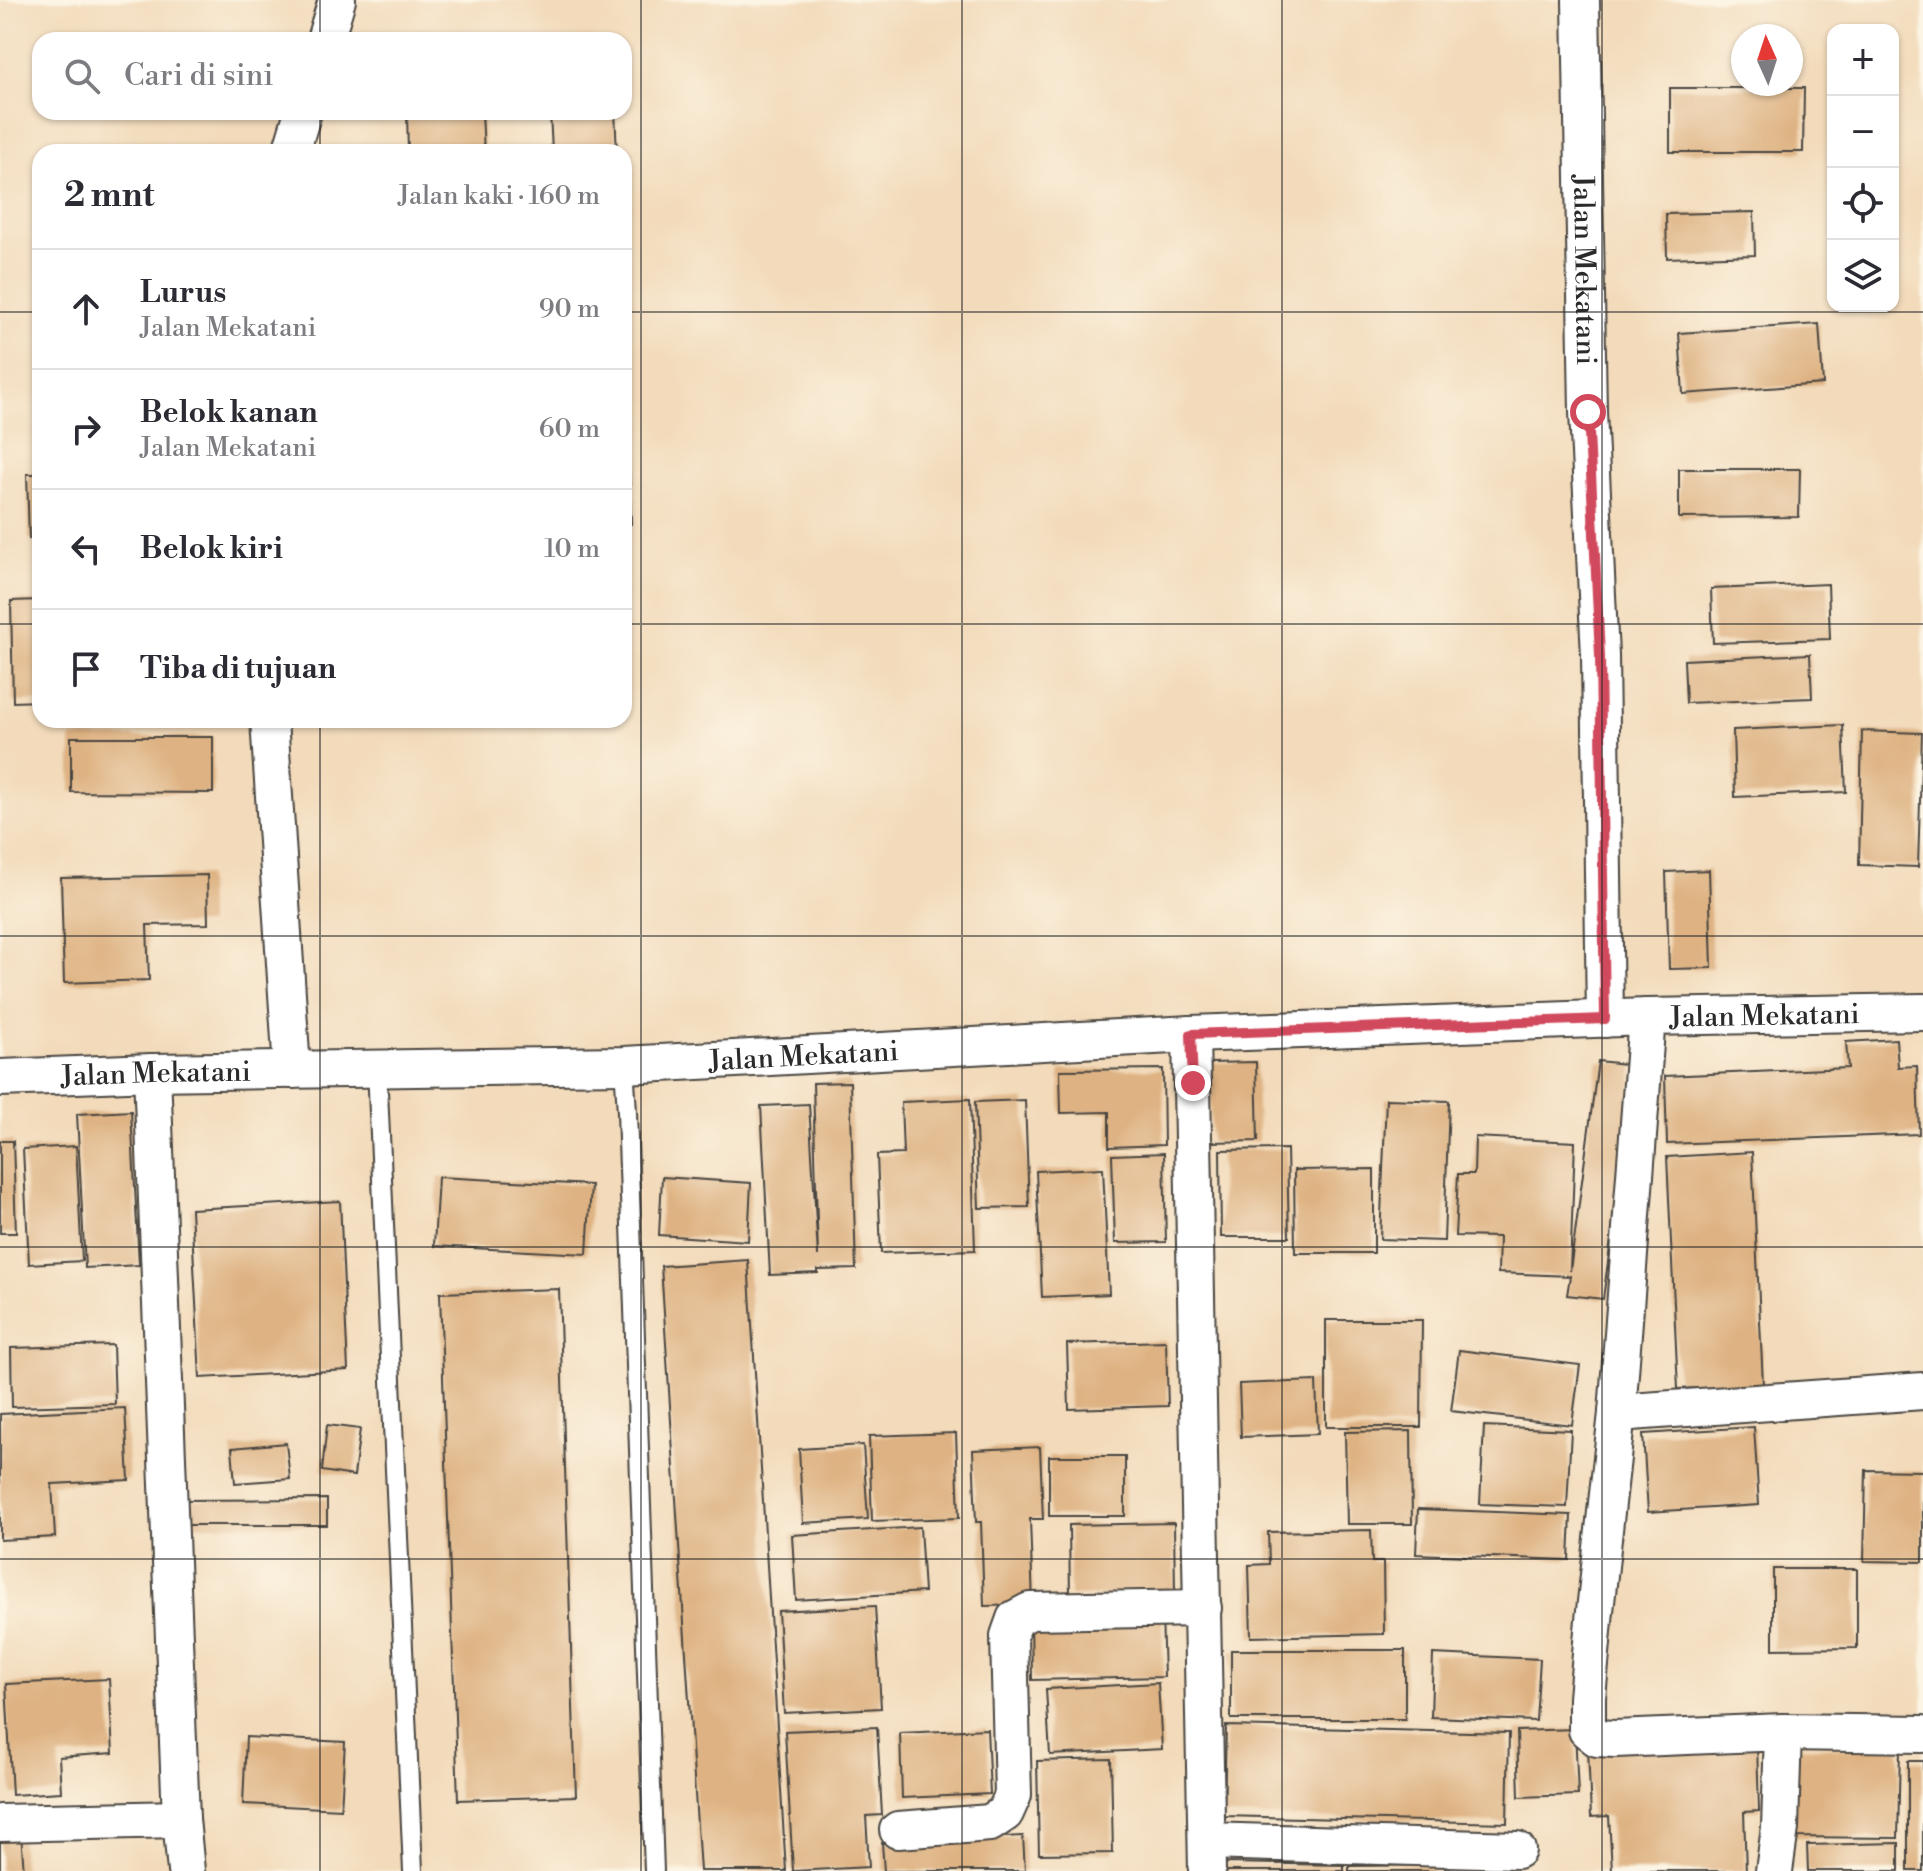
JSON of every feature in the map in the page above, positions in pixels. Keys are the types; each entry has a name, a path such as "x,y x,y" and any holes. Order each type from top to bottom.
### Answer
{"street":[{"path":"327,32 337,0"},
{"name":"Jalan Mekatani","path":"1581,0 1588,412 1600,672 1605,1019"},
{"path":"293,144 301,120"},
{"path":"270,728 292,1070"},
{"name":"Jalan Mekatani","path":"0,1078 152,1072 624,1065 1191,1034 1647,1017 1923,1012"},
{"path":"1647,1017 1617,1413 1594,1620 1587,1730 1597,1738 1615,1739 1783,1732 1923,1734"},
{"path":"1191,1034 1207,1856 1517,1850"},
{"path":"152,1072 181,1819 186,1871"},
{"path":"1617,1413 1923,1391"},
{"path":"898,1830 990,1823 1005,1813 1013,1795 1009,1636 1015,1619 1030,1611 1203,1608"},
{"path":"1774,1871 1780,1828 1783,1732"},
{"path":"0,1823 181,1819"}],"lane":[{"path":"624,1065 654,1871"},
{"path":"377,1068 413,1871"}],"building":[{"path":"1670,88 1731,88 1731,96 1803,96 1804,88 1803,152 1670,152"},
{"path":"407,120 482,120 484,144 408,144"},
{"path":"550,120 615,120 617,144 552,144"},
{"path":"1754,212 1755,255 1667,258 1666,214"},
{"path":"1819,324 1823,384 1683,394 1679,333"},
{"path":"1679,469 1800,469 1799,517 1679,518"},
{"path":"27,474 32,474 32,539 29,539"},
{"path":"1828,584 1830,639 1713,643 1711,589"},
{"path":"32,600 32,701 13,702 11,601"},
{"path":"1810,654 1812,698 1686,703 1684,660"},
{"path":"1843,725 1846,792 1735,797 1733,730"},
{"path":"1862,731 1922,733 1918,867 1859,865"},
{"path":"71,737 213,737 213,793 71,792"},
{"path":"1709,870 1712,968 1669,969 1666,872"},
{"path":"207,875 208,924 147,925 149,980 64,983 61,878"},
{"path":"1896,1039 1898,1067 1917,1066 1919,1134 1667,1144 1665,1076 1848,1068 1846,1042"},
{"path":"1598,1061 1634,1065 1603,1299 1567,1295 1570,1276 1498,1273 1499,1237 1455,1236 1458,1174 1474,1174 1475,1137 1575,1142 1570,1271"},
{"path":"1256,1062 1258,1141 1211,1142 1210,1063"},
{"path":"1163,1069 1164,1145 1109,1147 1109,1112 1061,1113 1060,1070"},
{"path":"850,1082 856,1269 770,1275 761,1106 809,1104 818,1256 813,1083"},
{"path":"970,1099 975,1250 881,1253 877,1155 903,1154 901,1102"},
{"path":"1386,1099 1449,1101 1444,1241 1380,1239"},
{"path":"1025,1100 1029,1207 979,1208 975,1102"},
{"path":"131,1111 139,1265 85,1268 77,1114"},
{"path":"0,1141 13,1141 16,1233 0,1233"},
{"path":"76,1146 82,1261 29,1264 23,1149"},
{"path":"1287,1149 1289,1237 1221,1237 1220,1150"},
{"path":"1752,1152 1763,1385 1678,1389 1667,1157"},
{"path":"1164,1153 1166,1242 1115,1243 1112,1155"},
{"path":"1103,1168 1109,1294 1042,1297 1036,1171"},
{"path":"1374,1169 1374,1253 1295,1253 1294,1170"},
{"path":"438,1177 591,1185 587,1254 434,1246"},
{"path":"662,1177 751,1183 748,1241 659,1235"},
{"path":"340,1201 348,1370 200,1378 191,1209"},
{"path":"748,1260 786,1871 700,1871 661,1266"},
{"path":"559,1289 576,1796 458,1800 440,1293"},
{"path":"1326,1320 1422,1320 1421,1427 1326,1427"},
{"path":"1166,1341 1168,1406 1069,1409 1067,1344"},
{"path":"113,1345 115,1404 12,1407 11,1348"},
{"path":"1459,1350 1580,1365 1572,1425 1451,1411"},
{"path":"1316,1381 1318,1434 1241,1437 1239,1384"},
{"path":"125,1408 129,1480 52,1484 55,1537 0,1540 0,1414"},
{"path":"327,1425 360,1429 354,1476 322,1471"},
{"path":"1484,1426 1571,1430 1567,1507 1480,1504"},
{"path":"1754,1427 1759,1505 1648,1512 1643,1434"},
{"path":"1411,1431 1412,1524 1347,1524 1345,1432"},
{"path":"956,1433 959,1518 872,1521 869,1436"},
{"path":"286,1443 290,1479 235,1483 232,1448"},
{"path":"863,1445 868,1519 803,1523 799,1449"},
{"path":"1040,1447 1043,1519 1030,1519 1033,1605 984,1606 981,1522 976,1522 973,1450"},
{"path":"1049,1456 1125,1456 1125,1516 1049,1516"},
{"path":"1866,1470 1923,1471 1923,1562 1864,1561"},
{"path":"327,1499 327,1525 182,1525 182,1500"},
{"path":"1418,1509 1571,1515 1569,1560 1416,1554"},
{"path":"1174,1523 1175,1594 1070,1596 1069,1525"},
{"path":"920,1527 924,1592 796,1600 792,1535"},
{"path":"1371,1530 1372,1562 1383,1562 1384,1634 1251,1637 1249,1565 1269,1564 1268,1532"},
{"path":"1773,1569 1857,1569 1857,1648 1773,1649"},
{"path":"875,1606 881,1708 784,1713 778,1611"},
{"path":"1162,1613 1164,1677 1032,1680 1031,1616"},
{"path":"1231,1650 1405,1650 1405,1719 1231,1719"},
{"path":"1433,1654 1540,1659 1536,1721 1431,1717"},
{"path":"109,1679 113,1753 59,1757 61,1792 12,1795 6,1684"},
{"path":"1158,1683 1162,1749 1050,1755 1046,1689"},
{"path":"1226,1726 1509,1733 1507,1823 1224,1816"},
{"path":"877,1727 882,1815 866,1816 869,1867 793,1871 785,1731"},
{"path":"987,1729 990,1794 902,1798 900,1733"},
{"path":"1575,1729 1578,1795 1519,1797 1517,1731"},
{"path":"246,1737 345,1742 341,1809 243,1804"},
{"path":"1757,1743 1759,1811 1744,1812 1746,1871 1612,1871 1609,1816 1591,1817 1588,1748"},
{"path":"1789,1747 1900,1748 1898,1838 1788,1837"},
{"path":"1111,1759 1113,1853 1039,1854 1037,1761"},
{"path":"1908,1761 1923,1761 1923,1871 1908,1871"},
{"path":"21,1835 24,1871 0,1871 0,1837"},
{"path":"1023,1836 1025,1871 884,1871 882,1843"},
{"path":"1899,1843 1899,1871 1808,1871 1807,1845"},
{"path":"1225,1863 1344,1865 1344,1871 1225,1871"},
{"path":"1445,1865 1445,1871 1349,1871 1349,1866"},
{"path":"1499,1866 1499,1871 1449,1871 1449,1867"}],"route":[{"path":"1193,1083 1191,1034 1605,1019 1600,656 1588,412"}]}
